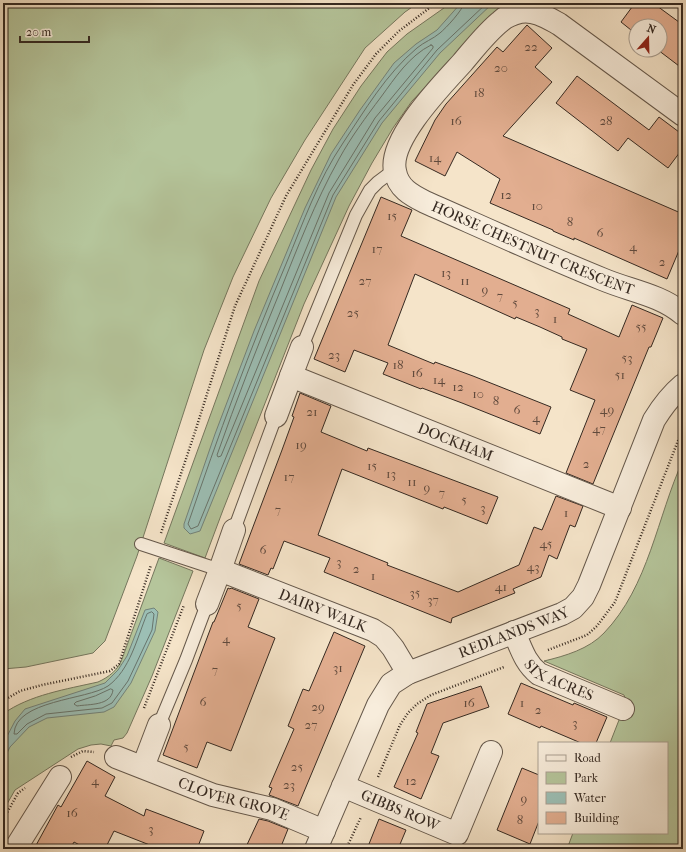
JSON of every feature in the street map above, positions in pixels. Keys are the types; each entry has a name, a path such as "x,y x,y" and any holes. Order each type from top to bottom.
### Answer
{"street":[{"path":"394,170 397,151 405,133 416,117 484,37 501,21 524,7 559,24 683,115"},
{"name":"HORSE CHESTNUT CRESCENT","path":"394,170 398,182 408,193 425,202 604,280 659,298 674,306 683,314"},
{"path":"276,416 302,347"},
{"name":"DOCKHAM","path":"291,376 620,508"},
{"name":"REDLANDS WAY","path":"320,840 384,694 391,684 408,673 562,614 573,608 583,597 598,565 654,420 663,406 683,385"},
{"path":"197,602 220,570 234,530"},
{"name":"DAIRY WALK","path":"220,570 373,630 384,638 393,648 408,673"},
{"name":"SIX ACRES","path":"514,632 526,660 531,668 539,674 623,709"},
{"path":"143,767 159,725"},
{"name":"GIBBS ROW","path":"343,786 454,841 491,752"},
{"name":"CLOVER GROVE","path":"116,757 213,795 272,809 320,840"},
{"path":"15,849 60,777"}],"lane":[{"path":"302,347 356,215 370,190 394,170"},
{"path":"234,530 276,416"},
{"path":"141,544 220,570"},
{"path":"159,725 186,660 197,602"}],"path":[{"path":"3,701 20,691 110,671 119,664 235,306 286,196 353,85 376,54 398,31 436,3"},
{"path":"140,714 180,615 197,602"}],"green space":[{"path":"3,3 418,3 405,12 365,48 305,140 271,198 233,277 204,350 137,556 105,641 93,653 26,667 3,669"},
{"path":"451,3 507,3 412,101 393,128 372,163 349,206 304,304 205,558 164,543 259,281 311,170 333,129 361,86 387,52 407,34"},
{"path":"683,460 683,849 567,849 573,834 668,834 668,742 610,742 619,720 623,719 628,706 624,695 544,661 584,648 598,639 619,614 632,594 642,573"},
{"path":"159,558 193,571 152,676 127,733 123,738 114,740 111,746 101,744 78,749 15,790 3,811 3,714 13,707 36,697 98,682 113,673 122,659"}],"water":[{"path":"461,3 493,3 440,53 382,123 336,197 200,531 190,534 184,528 184,524 215,434 254,331 305,208 331,154 360,110 394,63 416,44 437,30"},
{"path":"154,608 158,612 155,631 131,683 114,707 104,712 47,718 29,727 10,747 3,761 3,744 15,721 25,709 105,683 118,670 127,656 145,610"}],"building":[{"path":"635,3 653,3 683,25 683,69 668,58 668,18 628,18 628,28 621,22"},
{"path":"527,25 552,48 535,67 552,82 503,136 683,214 683,241 667,279 490,203 500,179 457,152 445,176 415,161 435,120 446,104 497,47 503,52"},
{"path":"577,76 649,130 659,117 683,135 683,148 668,168 628,138 618,151 556,103"},
{"path":"381,197 412,210 401,236 570,309 568,314 619,337 632,305 663,318 651,347 649,347 593,484 566,473 595,400 570,390 587,349 562,339 562,337 540,327 516,317 515,319 415,274 388,345 434,364 435,362 551,407 540,434 383,374 388,363 354,350 345,372 314,359"},
{"path":"300,393 331,406 321,432 367,451 368,448 498,497 487,524 444,507 443,509 342,469 318,535 388,563 387,565 458,592 519,565 534,527 542,530 556,496 583,506 575,527 570,525 557,559 549,555 541,577 513,589 515,593 452,618 451,623 324,572 330,558 284,541 273,569 271,568 268,575 239,564 294,417 292,416"},
{"path":"228,588 259,599 248,627 275,638 231,751 207,742 197,768 163,755 213,622"},
{"path":"334,632 365,646 298,806 269,795 272,788 269,787 294,729 288,726 303,689 309,691"},
{"path":"521,683 573,705 574,703 607,717 596,742 579,742 541,726 540,728 508,714"},
{"path":"481,686 489,707 443,723 431,753 439,756 421,799 394,787 418,733 416,732 427,704"},
{"path":"87,761 115,777 105,796 144,816 146,809 204,831 197,849 160,849 114,831 105,849 87,849 74,842 70,849 34,849 58,805 61,807"},
{"path":"522,768 538,775 538,824 530,844 497,830"},
{"path":"259,819 288,829 280,849 245,849"},
{"path":"379,819 406,830 398,849 367,849"}]}
